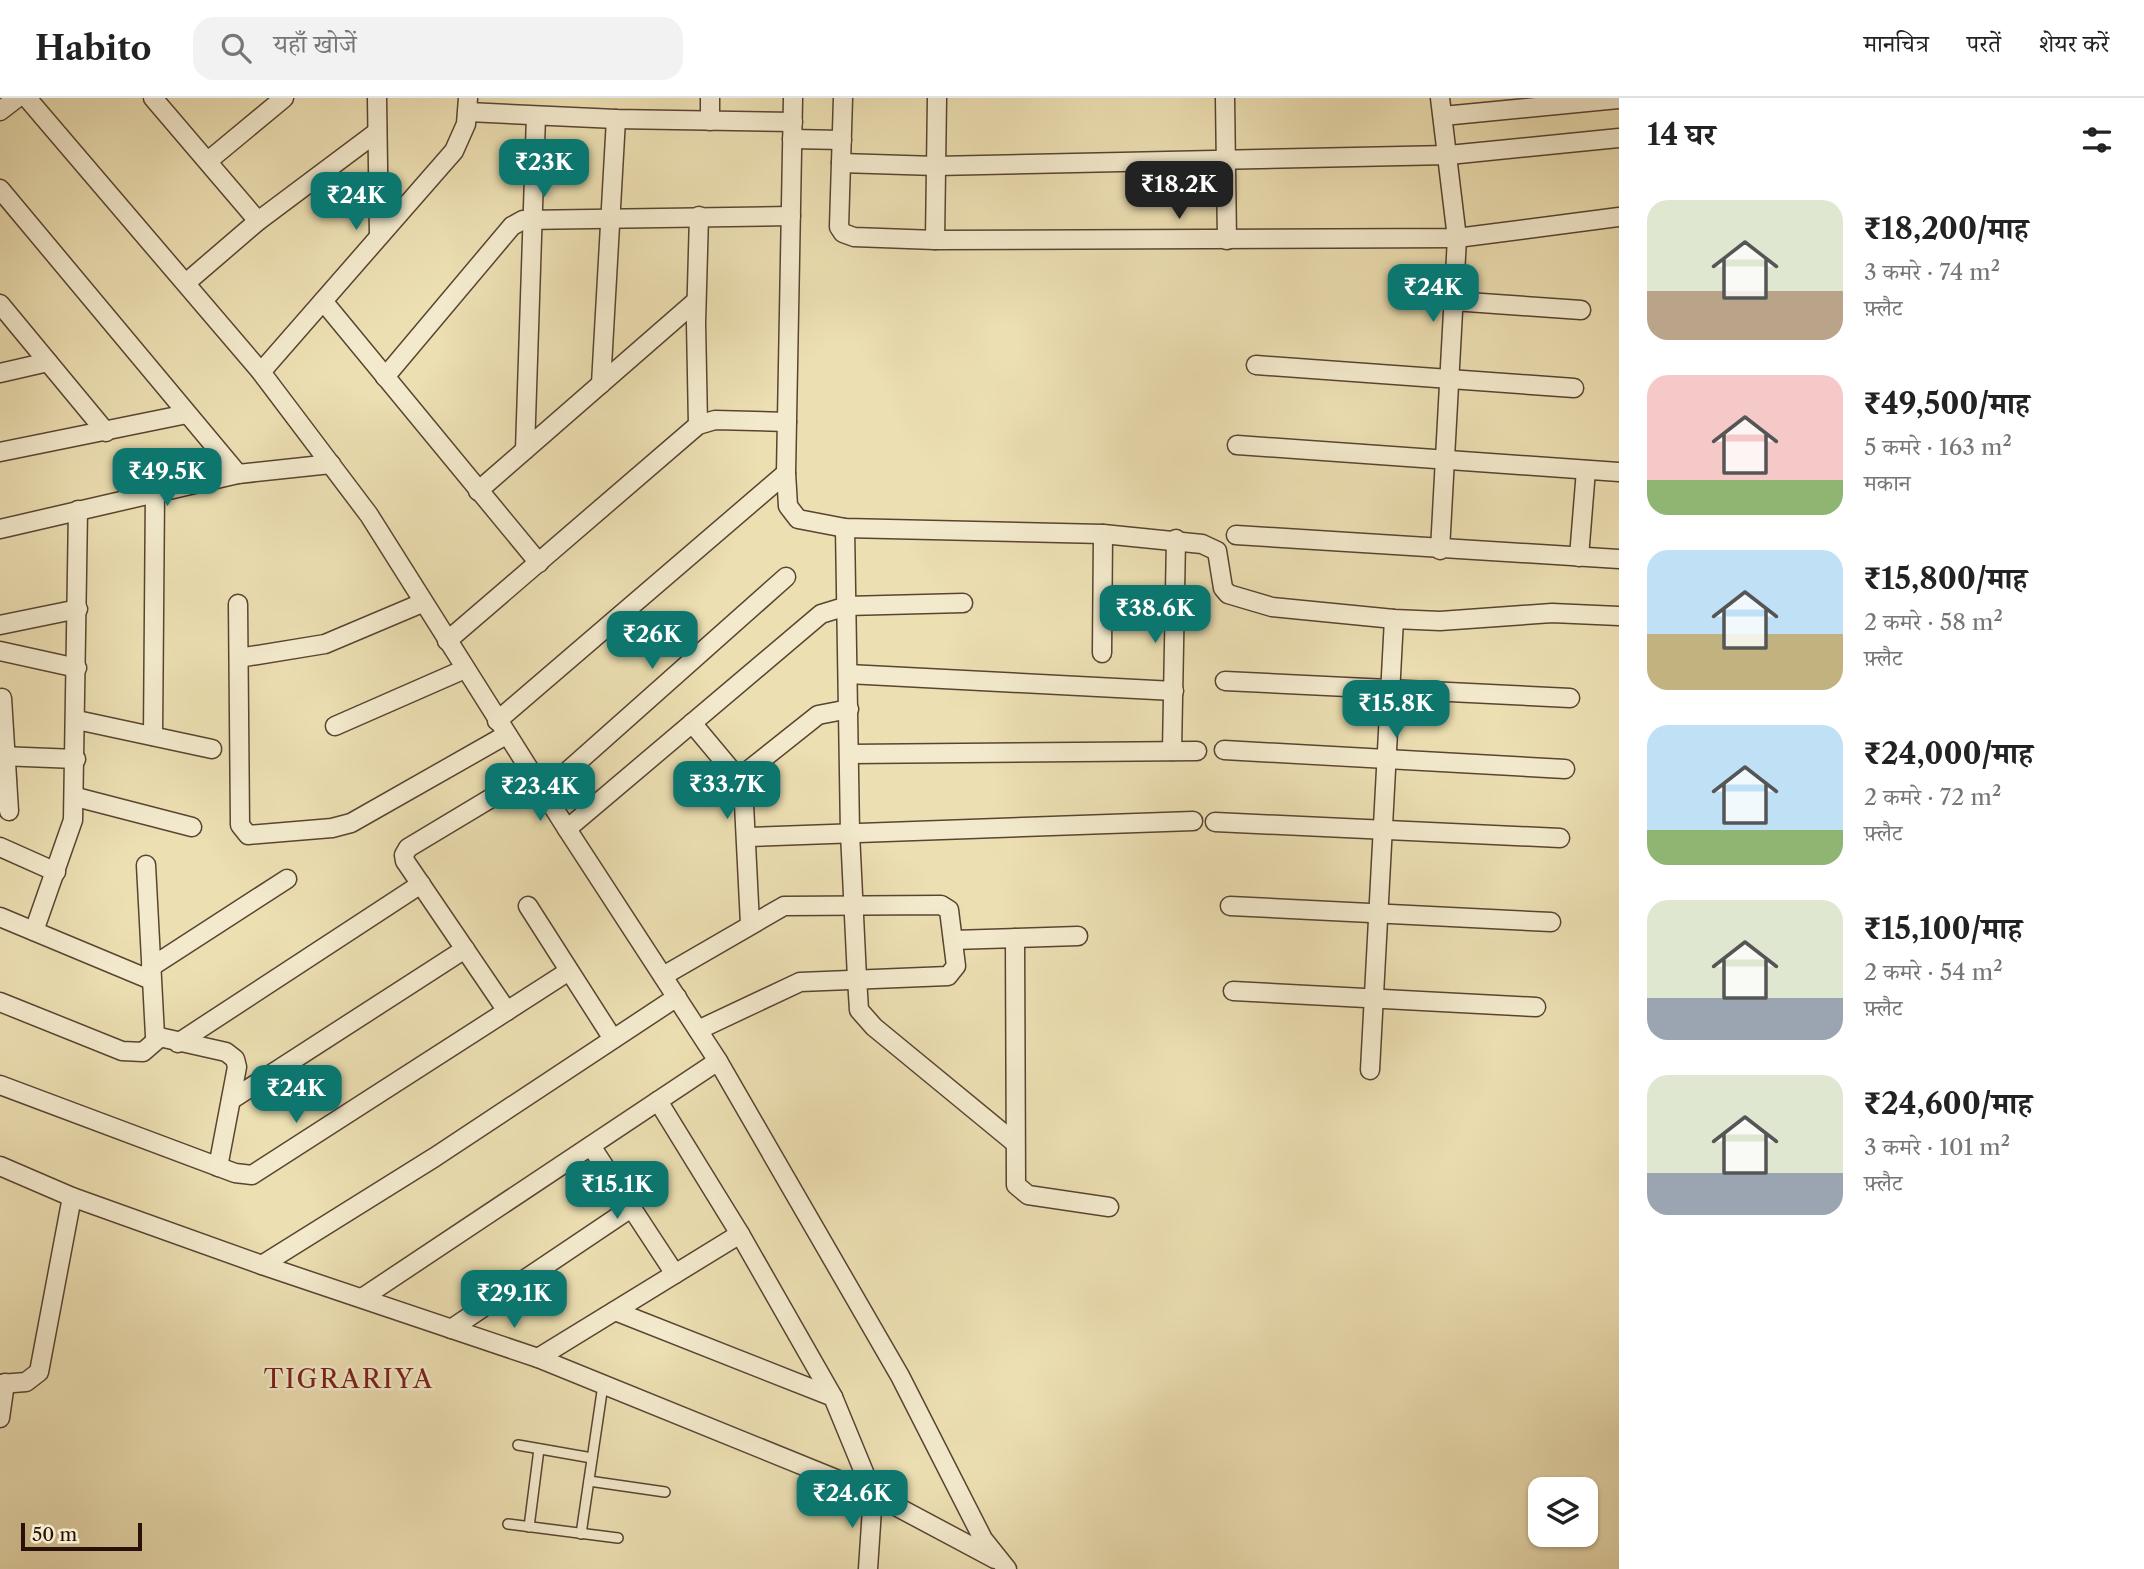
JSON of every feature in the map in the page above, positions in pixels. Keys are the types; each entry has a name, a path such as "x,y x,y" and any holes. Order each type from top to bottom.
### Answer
{"street":[{"path":"153,98 258,221"},
{"path":"377,98 379,236"},
{"path":"710,98 710,121"},
{"path":"793,98 786,473 788,506 793,515 813,524 845,528 1102,534 1202,544 1217,551 1223,587 1234,597 1272,607 1440,621 1552,613 1619,615"},
{"path":"843,98 839,227 843,233 854,237 934,240 1457,238 1619,217"},
{"path":"934,240 937,98"},
{"path":"1225,98 1227,240"},
{"path":"1440,98 1457,238 1440,550"},
{"path":"0,111 27,99 187,282 261,372 369,516 543,793 718,1060 901,1376 983,1539 1002,1565"},
{"path":"1443,116 1619,99"},
{"path":"208,161 272,102"},
{"path":"261,372 454,151 468,105 537,116 710,121 842,140"},
{"path":"525,450 537,116"},
{"path":"601,384 616,120"},
{"path":"187,282 258,221 377,132"},
{"path":"841,163 936,166 1449,155 1619,138"},
{"path":"2,194 238,474"},
{"path":"698,425 696,301 699,216"},
{"path":"385,377 512,226 533,218 791,216"},
{"path":"323,300 538,563"},
{"path":"478,491 696,301"},
{"path":"1454,301 1581,310"},
{"path":"0,304 106,432"},
{"path":"0,373 48,362"},
{"path":"1256,365 1574,388"},
{"path":"0,452 187,414"},
{"path":"447,641 698,425 715,420 787,422"},
{"path":"1237,445 1444,462 1619,472"},
{"path":"0,529 155,491 238,474 331,464"},
{"path":"1579,557 1586,470"},
{"path":"238,604 240,825 248,835 332,828 351,823 502,728 786,473"},
{"path":"153,736 155,491"},
{"path":"34,931 71,835 76,797 78,510"},
{"path":"845,528 852,904 859,1010 1015,1143"},
{"path":"1102,534 1102,653"},
{"path":"1236,535 1440,550 1619,559"},
{"path":"1172,751 1175,540"},
{"path":"543,793 786,577"},
{"path":"239,658 317,647 422,603"},
{"path":"567,829 821,614 847,606 962,603"},
{"path":"0,625 78,609"},
{"path":"1370,1070 1394,619"},
{"path":"0,651 78,668"},
{"path":"335,726 465,669"},
{"path":"848,674 1174,691"},
{"path":"1225,681 1570,698"},
{"path":"2,698 3,756 9,811"},
{"path":"740,776 818,715 849,709"},
{"path":"77,720 212,749"},
{"path":"692,723 740,776 745,793 750,924"},
{"path":"1224,750 1565,769"},
{"path":"850,754 1197,751"},
{"path":"3,756 76,759"},
{"path":"507,1011 405,861 405,851 531,774"},
{"path":"76,797 192,827"},
{"path":"747,837 1193,821"},
{"path":"1215,822 1560,838"},
{"path":"0,847 56,872"},
{"path":"146,865 153,1032 158,1039 230,1054 237,1067 218,1167"},
{"path":"151,973 287,879"},
{"path":"178,1043 421,884"},
{"path":"663,976 784,906 941,905 949,910 955,971 948,976 800,982 698,1030"},
{"path":"528,906 613,1039"},
{"path":"1230,906 1551,922"},
{"path":"0,917 151,973"},
{"path":"953,940 1078,936"},
{"path":"1016,938 1015,1178 1020,1191 1028,1195 1109,1206"},
{"path":"231,1100 465,949"},
{"path":"0,1085 245,1175 259,1172 569,971"},
{"path":"1233,991 1536,1007"},
{"path":"262,1265 435,1157 677,997"},
{"path":"0,1002 122,1051 143,1052 158,1039"},
{"path":"362,1298 718,1060"},
{"path":"658,1101 740,1234 833,1397 873,1494 868,1569"},
{"path":"591,1146 675,1274"},
{"path":"1,1170 262,1265 538,1358 873,1494 1002,1565"},
{"path":"0,1418 3,1383 26,1382 39,1372 72,1197"},
{"path":"451,1329 631,1208"},
{"path":"538,1358 740,1234"},
{"path":"615,1311 833,1397"}],"lane":[{"path":"581,1534 603,1385"},
{"path":"518,1446 592,1458"},
{"path":"529,1527 539,1449"},
{"path":"589,1480 665,1492"},
{"path":"508,1524 618,1538"}],"district":[{"name":"TIGRARIYA","path":"349,1379"}]}
